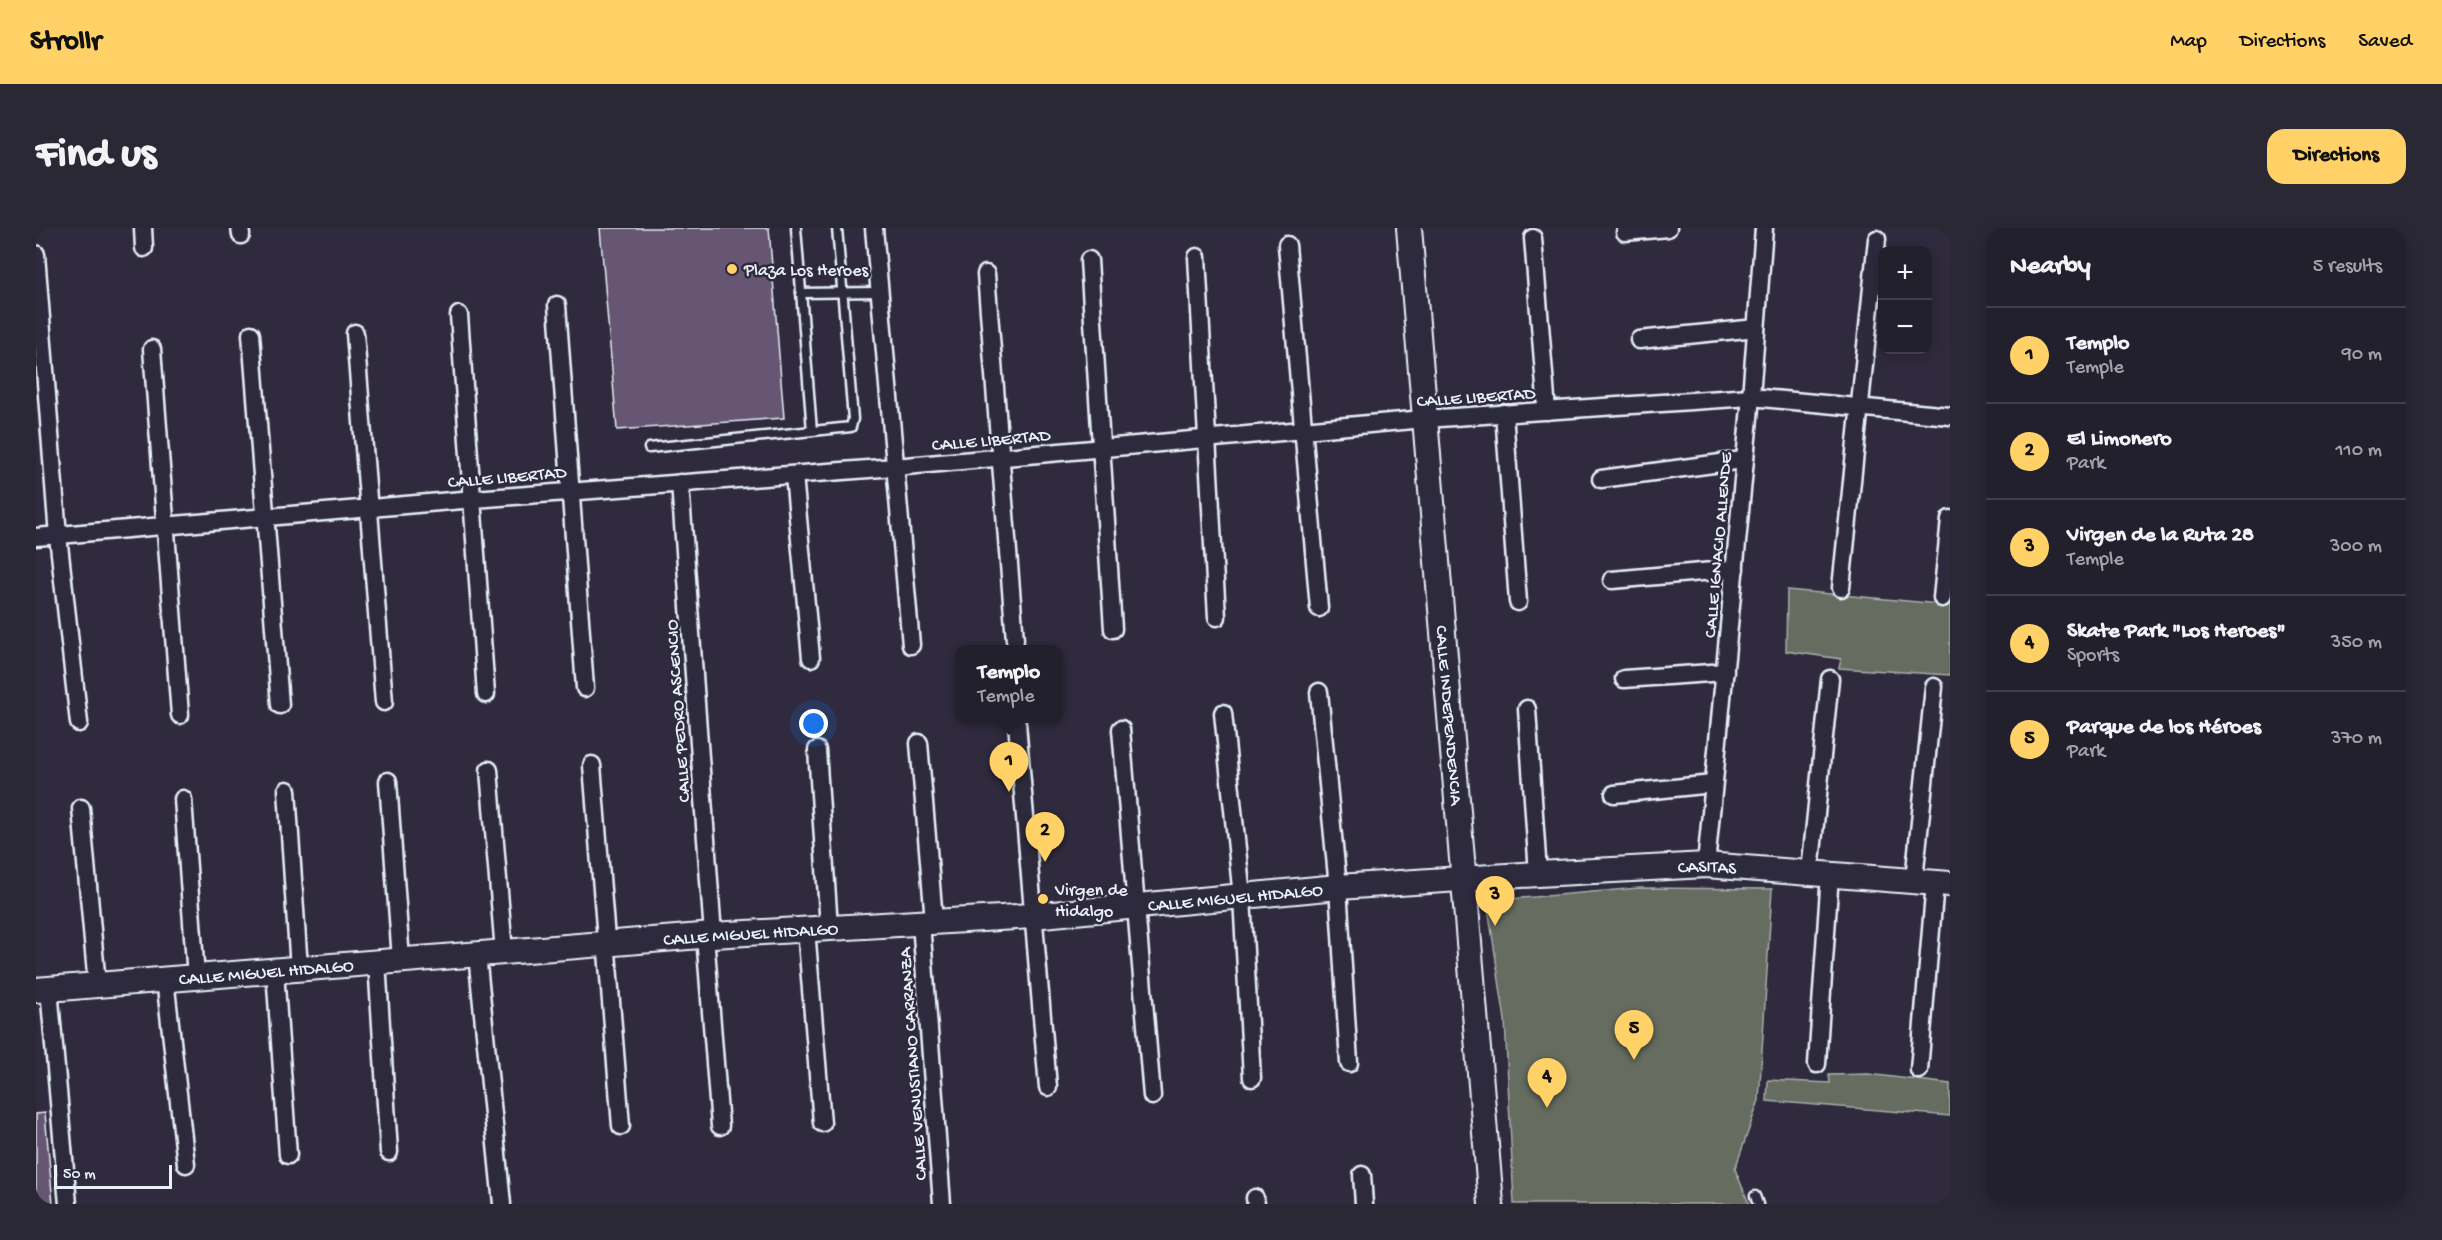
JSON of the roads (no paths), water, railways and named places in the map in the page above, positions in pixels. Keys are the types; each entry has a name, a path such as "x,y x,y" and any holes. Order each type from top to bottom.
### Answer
{"street":[{"path":"143,228 144,249"},
{"path":"874,228 911,645"},
{"name":"CALLE INDEPENDENCIA","path":"1409,228 1491,1204"},
{"path":"1625,232 1668,228"},
{"name":"CALLE IGNACIO ALLENDE","path":"1706,865 1735,569 1743,460 1751,397 1764,228"},
{"path":"1533,238 1547,411"},
{"path":"1841,588 1877,238"},
{"path":"1287,245 1319,608"},
{"path":"36,254 58,536 79,723"},
{"path":"1197,257 1217,617"},
{"path":"1089,260 1113,629"},
{"path":"986,274 1015,640"},
{"path":"556,305 572,490 585,688"},
{"path":"459,315 474,499 486,694"},
{"path":"1639,340 1756,328"},
{"path":"355,333 384,702"},
{"path":"251,334 280,705"},
{"path":"152,349 180,715"},
{"name":"CALLE LIBERTAD","path":"36,537 572,490 895,467 1424,419 1751,397 1950,416"},
{"path":"1504,413 1518,602"},
{"path":"1601,479 1743,460"},
{"path":"794,475 811,658"},
{"name":"CALLE PEDRO ASCENCIO","path":"680,483 720,1126"},
{"path":"1942,598 1950,519"},
{"path":"1612,580 1735,569"},
{"path":"1624,679 1725,672"},
{"path":"1817,1064 1820,873 1830,679"},
{"path":"1919,1070 1933,882 1934,687"},
{"path":"1319,692 1338,887 1349,1063"},
{"path":"1527,709 1538,874"},
{"path":"1224,713 1242,897 1252,1078"},
{"path":"1017,723 1047,1087"},
{"path":"1121,729 1152,1096"},
{"name":"CALLE VENUSTIANO CARRANZA","path":"919,743 942,1204"},
{"path":"817,750 817,928 822,1123"},
{"path":"592,765 621,1125"},
{"path":"489,770 504,952"},
{"path":"388,781 401,960"},
{"path":"1614,794 1713,784"},
{"path":"287,790 288,1155"},
{"path":"183,799 196,977"},
{"path":"81,808 97,985"},
{"name":"CASITAS","path":"1464,878 1706,865 1933,882"},
{"name":"CALLE MIGUEL HIDALGO","path":"43,989 817,928 1032,916 1338,887 1464,878"},
{"path":"477,954 502,1204"},
{"path":"377,962 389,1152"},
{"path":"165,979 186,1164"},
{"path":"43,989 68,1204"},
{"path":"1362,1174 1364,1204"}],"lane":[{"path":"796,228 812,431"},
{"path":"649,448 851,427 853,419 837,228"},
{"path":"801,293 880,292"}],"place":[{"name":"Plaza Los Heroes","path":"732,269"},
{"name":"Templo","path":"1009,792"},
{"name":"El Limonero","path":"1045,862"},
{"name":"Virgen de Hidalgo","path":"1043,899"},
{"name":"Virgen de la Ruta 28","path":"1495,926"},
{"name":"Parque de los Héroes","path":"1634,1060"},
{"name":"Skate Park \"Los Heroes\"","path":"1547,1108"}]}
